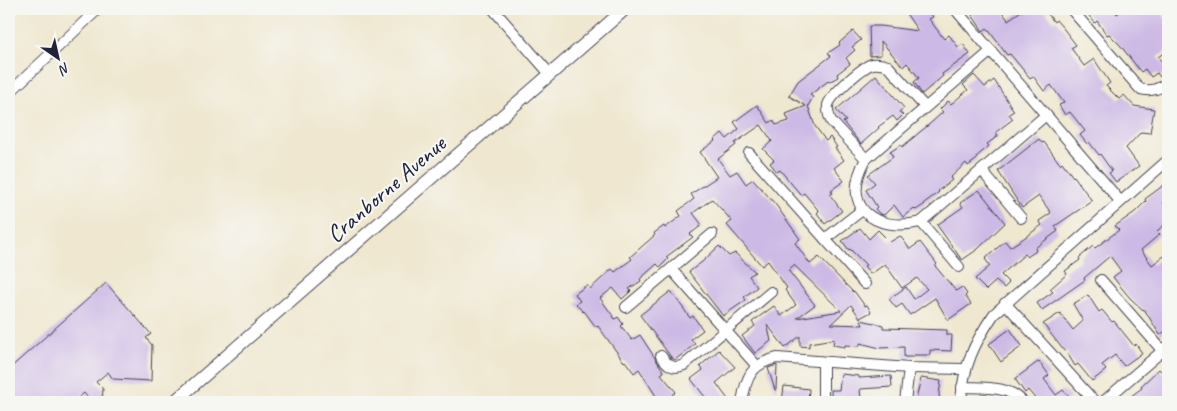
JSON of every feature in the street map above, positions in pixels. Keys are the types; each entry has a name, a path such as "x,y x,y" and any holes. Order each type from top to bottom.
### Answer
{"street":[{"path":"9,92 98,9"},
{"path":"494,9 550,74"},
{"name":"Cranborne Avenue","path":"174,402 184,397 625,9"},
{"path":"955,9 1120,201"},
{"path":"1071,9 1140,89 1155,90 1168,82"},
{"path":"991,51 866,160 858,172 855,188 856,199 862,210 872,217 894,225 906,226 921,222 1046,115"},
{"path":"866,160 831,121 828,114 831,98 858,73 872,64 888,66 925,107"},
{"path":"749,152 865,284"},
{"path":"961,402 965,369 975,344 994,314 1168,160"},
{"path":"982,171 1021,218"},
{"path":"824,239 862,210"},
{"path":"921,222 959,267"},
{"path":"626,307 712,234"},
{"path":"671,269 756,365"},
{"path":"1101,280 1166,351 1103,402"},
{"path":"661,356 669,366 674,368 680,367 771,292"},
{"path":"1005,303 1095,402"},
{"path":"742,402 749,374 756,365 766,360 777,358 909,368 965,369"},
{"path":"823,402 824,362"},
{"path":"905,402 909,368"},
{"path":"962,387 1002,390 1016,395 1023,402"}],"building":[{"path":"903,9 927,9 933,17 929,19 944,39 949,35 958,47 963,44 970,54 942,74 943,76 922,94 914,82 919,78 907,63 903,67 881,41 881,55 870,56 869,26 918,31"},
{"path":"968,9 1000,9 1008,20 1024,9 1044,9 1054,22 1056,20 1076,45 1071,48 1084,66 1094,59 1110,83 1106,86 1119,99 1124,95 1134,106 1154,109 1150,133 1141,132 1126,148 1139,166 1116,182 1109,173 1112,171 1100,154 1089,142 1087,144 1080,135 1085,131 1070,112 1065,115 1059,105 1064,103 1051,85 1044,91 1033,76 1030,78 1010,54 1007,55 987,28 983,31"},
{"path":"1093,9 1114,9 1117,14 1124,9 1159,9 1168,22 1168,50 1158,57 1168,70 1160,77 1157,73 1151,77 1145,69 1141,72 1120,45 1109,34 1107,35 1097,21 1095,23 1087,13"},
{"path":"853,31 861,40 852,47 855,50 846,58 850,64 837,74 838,77 828,81 810,95 813,97 808,106 815,126 826,141 830,137 844,160 834,168 844,181 831,190 833,193 830,195 842,211 825,224 817,213 819,211 804,193 801,195 780,170 777,172 770,163 774,160 763,149 772,141 761,125 735,143 736,145 718,159 730,175 737,171 746,184 753,179 776,205 800,239 795,243 810,264 819,257 854,291 871,312 860,318 851,305 831,324 863,325 861,320 883,325 883,328 947,330 947,335 952,335 951,351 930,350 930,355 904,357 904,347 880,348 860,343 860,346 845,345 845,347 833,345 834,339 809,343 809,347 800,346 800,336 785,348 767,324 771,341 755,353 742,336 755,326 752,322 774,306 781,316 796,305 785,290 787,288 768,261 762,266 727,225 732,221 712,199 693,213 702,225 690,234 693,237 666,257 668,259 660,267 657,264 640,279 641,281 629,289 631,291 622,299 613,288 600,298 615,319 618,317 623,324 621,326 632,340 640,335 664,372 661,374 676,392 670,397 674,402 659,402 654,397 656,396 639,369 634,373 598,326 596,327 576,304 580,301 575,294 587,285 590,289 612,269 615,272 632,259 630,257 655,235 654,233 664,226 665,228 681,216 678,211 694,199 691,194 717,177 700,152 722,133 727,139 739,129 734,122 757,105 769,123 773,120 776,125 789,121 786,114 806,106 789,96 798,81 831,56 828,53 840,45 839,43","holes":["794,265 841,311 797,318 815,305 788,270"]},
{"path":"876,75 904,108 899,112 903,115 897,121 893,116 878,127 861,144 843,122 846,121 836,110"},
{"path":"974,75 985,87 994,80 1014,111 1009,114 1013,119 996,132 998,136 987,144 989,146 976,157 977,159 968,166 966,163 950,178 952,180 925,204 916,210 914,208 903,217 894,205 884,215 880,214 875,209 877,207 866,190 875,183 868,175 893,157 890,152 901,145 902,147 943,112 940,109 948,101 951,104 968,90 963,85"},
{"path":"1039,139 1042,143 1044,142 1060,164 1062,162 1074,176 1092,201 1055,226 1058,231 1035,248 1036,251 1027,257 1025,254 1001,275 1009,283 1004,288 996,281 986,290 975,279 990,266 985,259 1005,241 1010,247 1027,236 1042,225 1039,221 1051,213 1039,196 1022,208 998,171"},
{"path":"1168,182 1168,198 1163,202 1168,209 1168,222 1157,231 1160,234 1141,250 1152,265 1164,256 1168,261 1168,329 1160,335 1144,309 1130,298 1120,286 1113,277 1121,271 1110,256 1084,278 1085,280 1042,310 1037,303 1053,292 1050,289 1067,274 1065,271 1080,260 1079,258 1093,246 1095,248 1119,230 1115,226 1135,212 1146,201 1145,199"},
{"path":"979,190 1005,223 978,249 962,260 937,225 963,207 960,203"},
{"path":"860,228 869,239 878,230 890,242 900,236 910,249 920,242 937,264 935,266 956,291 962,287 967,294 965,296 971,304 948,320 935,298 910,315 902,304 896,308 889,299 906,287 914,299 927,289 917,278 902,288 885,264 871,274 864,266 866,265 842,241"},
{"path":"719,246 729,256 735,253 755,272 749,276 757,287 744,297 746,300 723,316 689,272"},
{"path":"106,283 151,334 146,338 152,345 151,381 113,379 108,372 96,382 103,389 102,402 90,400 84,393 73,402 9,402 9,369"},
{"path":"671,291 690,318 693,316 703,330 691,339 695,344 675,360 640,315"},
{"path":"1088,295 1099,312 1102,310 1112,322 1114,321 1142,353 1124,366 1115,355 1102,365 1106,370 1092,381 1078,364 1075,366 1066,351 1043,324 1060,313 1073,330 1083,321 1073,304"},
{"path":"1010,329 1022,346 1001,362 989,344"},
{"path":"719,350 735,367 716,383 730,402 709,402 691,379 703,370 700,366"},
{"path":"1039,361 1049,375 1044,379 1056,395 1063,390 1070,398 1064,402 1038,402 1028,390 1025,393 1015,379"},
{"path":"777,365 776,390 775,390 768,368"},
{"path":"1159,369 1168,378 1168,399 1164,402 1123,402 1142,388 1141,386"},
{"path":"841,374 859,376 859,378 891,376 892,387 860,389 861,400 831,402 831,390 839,390"},
{"path":"921,378 941,381 940,402 918,402 917,395"},
{"path":"784,386 809,389 808,402 782,402"}]}
